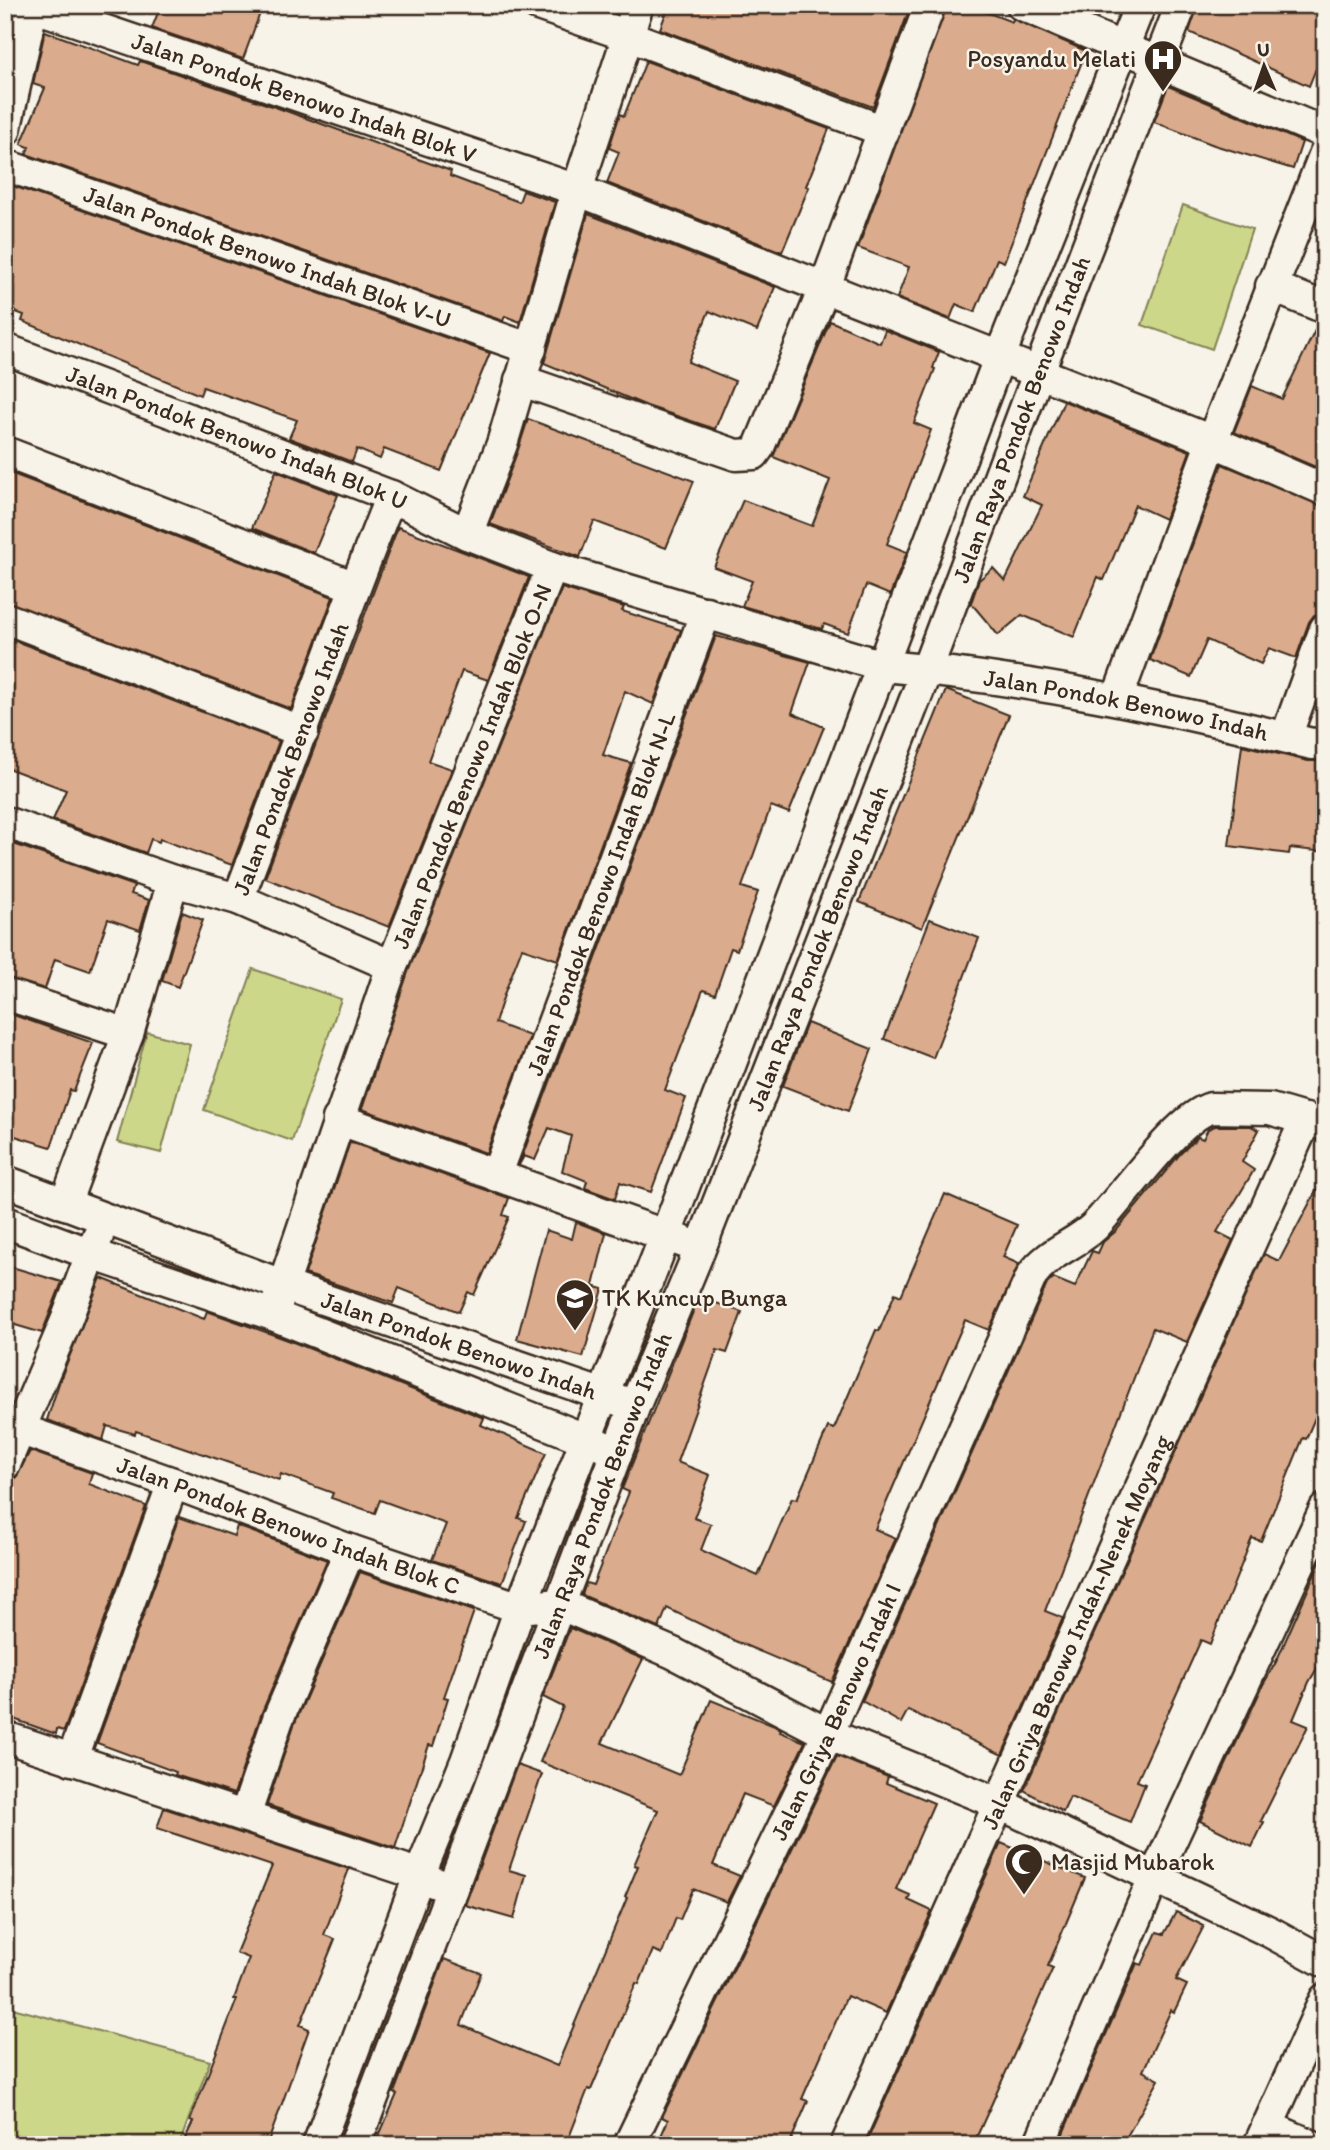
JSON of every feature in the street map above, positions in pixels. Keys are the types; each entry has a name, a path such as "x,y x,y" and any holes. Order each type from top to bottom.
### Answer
{"street":[{"path":"538,5 884,131"},
{"path":"638,5 577,190 502,444 467,534 552,567 883,666"},
{"path":"520,380 736,456 754,454 824,289 930,5"},
{"path":"1022,5 1325,133"},
{"name":"Jalan Raya Pondok Benowo Indah","path":"318,2145 419,1876 466,1761 520,1608 666,1234 1000,356 1140,5"},
{"name":"Jalan Raya Pondok Benowo Indah","path":"355,2145 635,1405 701,1250 927,670 1181,5"},
{"path":"5,131 32,6"},
{"name":"Jalan Pondok Benowo Indah Blok V","path":"32,6 577,190 1212,441 1325,490"},
{"path":"1117,699 1271,286 1325,153"},
{"name":"Jalan Pondok Benowo Indah Blok V-U","path":"5,165 531,349"},
{"path":"1271,286 1325,308"},
{"name":"Jalan Pondok Benowo Indah Blok U","path":"5,349 391,496 467,534"},
{"path":"5,452 355,587"},
{"name":"Jalan Pondok Benowo Indah","path":"391,496 238,899 392,966"},
{"name":"Jalan Pondok Benowo Indah Blok O-N","path":"392,966 552,567"},
{"name":"Jalan Pondok Benowo Indah Blok N-L","path":"496,1176 706,612"},
{"path":"5,618 303,732"},
{"path":"1286,737 1325,629"},
{"name":"Jalan Pondok Benowo Indah","path":"883,666 927,670 1117,699 1312,744 1325,743"},
{"path":"5,822 173,880 238,899"},
{"path":"65,1204 128,1034 173,880"},
{"path":"273,1315 392,966"},
{"path":"5,994 128,1034"},
{"name":"Jalan Griya Benowo Indah I","path":"629,2145 828,1734 1032,1275 1040,1263 1093,1228 1180,1128 1203,1110 1270,1109 1315,1122"},
{"path":"338,1119 666,1234 701,1250"},
{"name":"Jalan Griya Benowo Indah-Nenek Moyang","path":"846,2145 998,1803 1315,1122"},
{"name":"Jalan Pondok Benowo Indah","path":"5,1181 282,1285 635,1405"},
{"path":"5,1464 13,1426 66,1321 105,1220"},
{"name":"Jalan Pondok Benowo Indah","path":"5,1222 273,1315 618,1453"},
{"name":"Jalan Pondok Benowo Indah Blok C","path":"13,1426 350,1550 520,1608 559,1604"},
{"path":"72,1760 173,1483"},
{"path":"1039,2145 1154,1878 1325,1508"},
{"path":"245,1816 278,1719 350,1550"},
{"path":"559,1604 673,1653 828,1734 998,1803 1270,1932 1325,1962"},
{"path":"5,1737 404,1868 453,1890"},
{"path":"1311,2145 1263,2136 1325,1999"}],"green space":[{"path":"1183,205 1252,229 1212,349 1142,325"},
{"path":"253,969 341,999 292,1141 204,1110"},
{"path":"147,1032 190,1044 161,1153 117,1142"},
{"path":"5,2006 210,2061 179,2145 5,2145"}],"building":[{"path":"161,5 263,5 243,59 152,28"},
{"path":"669,5 911,5 873,107 660,29"},
{"path":"947,5 968,5 1012,22 1013,19 1086,51 1004,262 997,259 975,312 956,304 950,319 897,298 909,267 858,248"},
{"path":"1198,5 1325,5 1325,46 1309,86 1189,32"},
{"path":"45,31 138,65 140,61 278,108 451,171 450,176 519,202 523,191 555,202 520,322 505,316 503,321 26,154 29,147 21,144 45,88 33,84"},
{"path":"646,61 829,129 782,252 607,183 619,152 609,148 620,114 624,116"},
{"path":"1168,86 1302,142 1293,169 1214,145 1154,122"},
{"path":"13,186 490,353 441,471 384,449 380,459 357,449 352,462 289,438 297,420 203,387 200,395 22,321 24,315 5,308 5,206"},
{"path":"588,214 775,287 757,331 709,311 688,362 735,381 715,429 647,406 544,363"},
{"path":"830,321 880,343 885,330 939,352 914,423 931,430 887,544 907,552 890,595 866,585 848,633 824,624 822,629 742,606 752,581 714,567 743,500 812,526 830,480 773,457"},
{"path":"1318,324 1325,325 1325,471 1234,432 1252,386 1282,399"},
{"path":"1064,401 1190,451 1165,519 1135,505 1104,580 1098,577 1074,637 1022,615 998,635 971,603 979,580 993,568 1005,581 1042,505 1023,496"},
{"path":"528,419 694,481 666,548 594,521 580,557 490,524"},
{"path":"1222,464 1325,507 1325,612 1314,615 1309,622 1296,658 1269,648 1261,664 1207,640 1191,677 1150,660"},
{"path":"5,471 333,597 291,709 5,601"},
{"path":"276,471 338,495 314,553 252,528"},
{"path":"398,527 529,577 488,680 462,671 428,761 452,769 389,927 265,878"},
{"path":"562,588 624,607 622,611 681,630 653,704 625,691 603,755 631,763 558,960 522,948 505,992 495,1023 530,1036 486,1153 362,1109 408,972"},
{"path":"716,636 810,662 792,713 824,727 789,813 771,806 742,887 758,892 737,950 731,948 715,994 703,990 665,1090 686,1098 651,1192 620,1182 615,1199 585,1188 587,1181 562,1171 571,1136 549,1128 535,1160 524,1156 519,1165"},
{"path":"5,637 279,741 232,865 160,839 159,842 151,839 146,853 53,820 66,790 5,767"},
{"path":"946,690 1009,715 922,928 859,902"},
{"path":"1242,745 1308,761 1325,761 1325,852 1290,848 1289,854 1229,846"},
{"path":"5,841 134,886 131,894 149,900 140,930 108,919 90,971 55,959 45,989 5,977"},
{"path":"182,912 203,920 178,987 162,981"},
{"path":"930,919 979,938 933,1058 884,1039"},
{"path":"5,1012 93,1043 74,1091 70,1090 51,1147 5,1133"},
{"path":"807,1023 872,1049 848,1111 783,1086"},
{"path":"1215,1126 1251,1126 1259,1130 1242,1162 1254,1170 1217,1232 1233,1240 1187,1342 1153,1328 1045,1611 1063,1618 1002,1755 908,1710 901,1723 862,1701 1047,1284 1053,1278 1075,1287 1092,1251 1098,1253 1103,1242 1116,1231 1180,1154 1198,1137 1203,1139 1208,1129"},
{"path":"350,1142 509,1198 503,1215 509,1217 474,1295 468,1292 459,1312 399,1288 393,1303 305,1274"},
{"path":"1325,1174 1325,1394 1306,1439 1303,1438 1261,1541 1252,1538 1210,1644 1201,1640 1137,1781 1145,1784 1130,1822 1070,1797 1063,1812 1024,1790 1264,1254 1279,1261"},
{"path":"945,1194 1017,1225 1003,1257 1019,1264 989,1330 965,1320 875,1529 896,1538 832,1682 735,1641 667,1608 659,1628 582,1595 586,1583 593,1585 629,1492 622,1489 699,1297 742,1312 727,1353 717,1350 677,1462 710,1475 694,1518 711,1524 701,1550 758,1576 792,1498 797,1499 828,1427 834,1429 876,1330 879,1331 895,1293 901,1296"},
{"path":"576,1222 606,1233 593,1286 603,1289 583,1357 517,1339 546,1230 572,1239"},
{"path":"5,1265 62,1282 42,1333 5,1322"},
{"path":"101,1278 204,1319 207,1311 288,1340 484,1418 481,1425 546,1453 518,1518 526,1521 502,1583 432,1560 446,1524 380,1500 375,1513 331,1498 333,1493 281,1474 279,1480 136,1431 135,1434 107,1426 103,1440 47,1420"},
{"path":"30,1451 92,1473 89,1484 146,1506 64,1731 57,1729 56,1734 5,1716 5,1481 16,1478"},
{"path":"179,1517 234,1536 237,1526 327,1560 262,1712 234,1794 175,1775 176,1772 97,1743"},
{"path":"1325,1551 1325,1655 1309,1682 1293,1720 1308,1726 1261,1821 1264,1822 1252,1847 1200,1821 1276,1662"},
{"path":"360,1572 474,1611 444,1697 448,1698 433,1746 429,1745 395,1848 267,1805 294,1725"},
{"path":"570,1628 643,1659 602,1743 679,1775 711,1700 777,1727 781,1729 780,1732 805,1742 774,1806 743,1794 713,1865 740,1876 727,1902 693,1889 680,1920 676,1918 662,1954 653,1950 639,1984 636,1983 566,2145 375,2145 397,2094 394,2093 444,1959 481,1973 461,2025 557,2066 627,1898 625,1897 638,1866 634,1865 658,1810 540,1762 563,1707 543,1697"},
{"path":"837,1756 888,1777 886,1783 934,1803 896,1889 910,1895 908,1900 932,1911 886,2013 847,1996 802,2099 808,2101 789,2145 657,2145 668,2120 662,2117"},
{"path":"517,1765 542,1774 509,1870 526,1875 514,1919 465,1905"},
{"path":"164,1808 349,1869 324,1935 335,1939 300,2025 309,2029 267,2145 182,2145 193,2122 190,2121 237,1999 234,1999 249,1958 236,1953 272,1866 157,1828"},
{"path":"1001,1843 1085,1878 1048,1966 1053,1968 973,2145 865,2145"},
{"path":"1176,1912 1204,1926 1176,1980 1187,1985 1174,2012 1171,2010 1143,2071 1159,2080 1122,2145 1058,2145 1137,1963 1142,1965 1157,1932 1164,1934"}],"place":[{"name":"Posyandu Melati","path":"1163,93"},
{"name":"TK Kuncup Bunga","path":"575,1332"},
{"name":"Masjid Mubarok","path":"1024,1896"}]}
